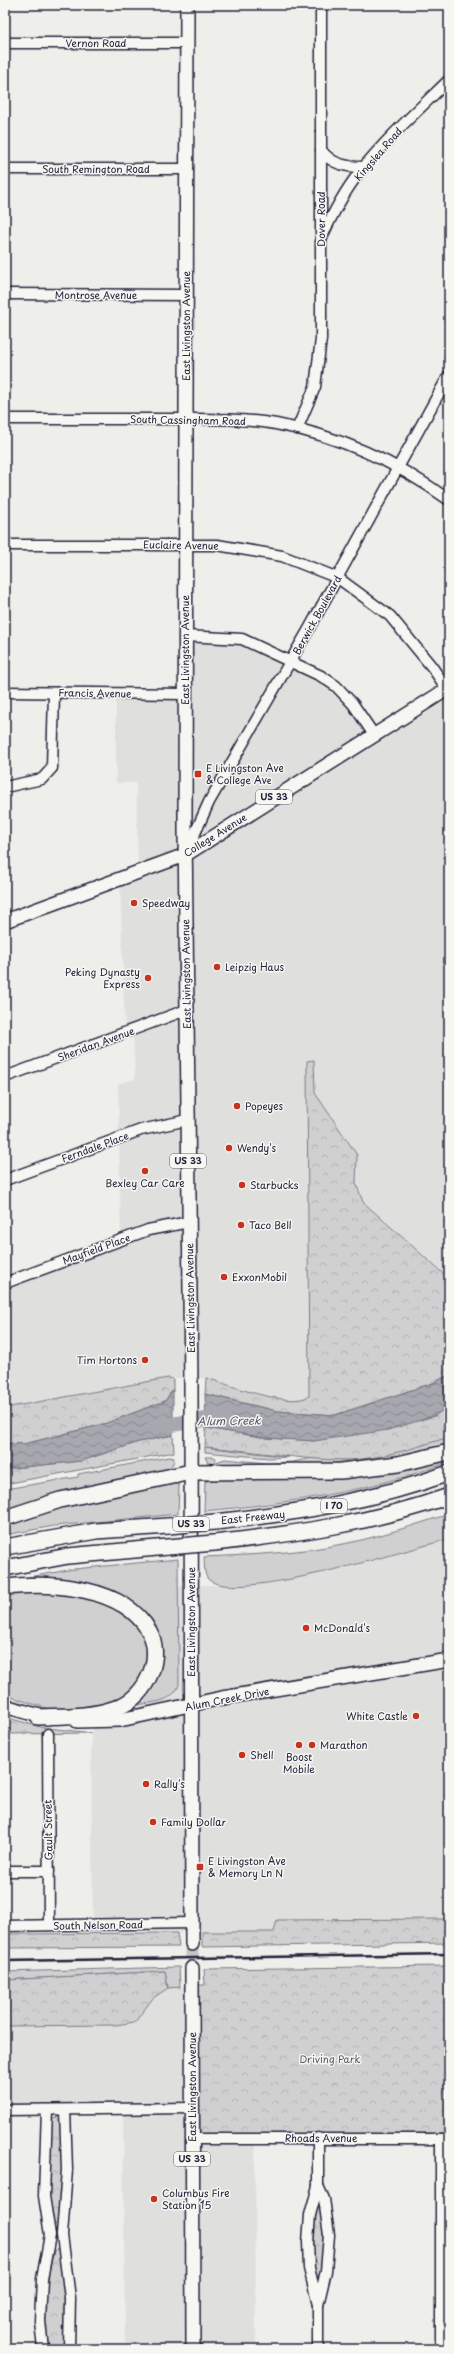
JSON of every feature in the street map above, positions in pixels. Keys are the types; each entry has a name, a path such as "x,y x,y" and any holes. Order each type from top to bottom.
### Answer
{"highway":[{"path":"5,1518 60,1500 191,1472 341,1471 398,1464 449,1452"},
{"name":"East Freeway","path":"5,1547 96,1532 214,1522 283,1514 340,1505 399,1490 449,1473"},
{"name":"East Freeway","path":"5,1568 68,1556 214,1543 346,1525 402,1511 449,1496"},
{"path":"5,1587 53,1586 111,1597 135,1612 146,1626 152,1640 154,1662 148,1678 138,1694 123,1705 104,1711 70,1716 38,1716"}],"main road":[{"name":"East Livingston Avenue","path":"187,5 185,855 191,1385 192,1944"},
{"name":"College Avenue","path":"5,921 185,855 448,688"},
{"name":"Alum Creek Drive","path":"5,1706 38,1716 77,1721 114,1720 222,1698 449,1660"},
{"name":"East Livingston Avenue","path":"192,1968 193,2349"}],"street":[{"name":"Dover Road","path":"297,429 310,402 319,368 321,239 320,5"},
{"name":"Vernon Road","path":"5,43 187,44"},
{"name":"Kingslea Road","path":"321,239 333,215 364,167 413,114 449,80"},
{"path":"321,150 326,157 343,166 364,167"},
{"name":"South Remington Road","path":"5,169 186,169"},
{"name":"Montrose Avenue","path":"5,294 186,295"},
{"name":"Berwick Boulevard","path":"185,855 209,802 338,578 449,376"},
{"name":"South Cassingham Road","path":"5,419 246,420 297,429 336,440 399,468 449,500"},
{"name":"Euclaire Avenue","path":"5,545 217,545 282,556 338,578 390,616 432,666 448,688"},
{"path":"185,636 242,638 291,661 336,686 353,704 374,734"},
{"name":"Francis Avenue","path":"5,692 185,694"},
{"path":"5,787 42,779 52,768 54,693"},
{"name":"Sheridan Avenue","path":"5,1077 186,1010"},
{"name":"Ferndale Place","path":"5,1180 141,1130 188,1120"},
{"name":"Mayfield Place","path":"5,1283 148,1230 189,1222"},
{"name":"Gault Street","path":"48,1734 49,1925"},
{"path":"5,1871 49,1871"},
{"name":"South Nelson Road","path":"5,1926 191,1923"},
{"path":"5,2110 192,2108"},
{"path":"43,2349 40,2321 42,2279 50,2235 44,2196 47,2110"},
{"path":"65,2110 67,2170 62,2235 70,2298 69,2349"},
{"path":"318,2138 318,2186 310,2215 308,2242 309,2268 318,2306"},
{"name":"Rhoads Avenue","path":"192,2139 445,2139"},
{"path":"441,2349 445,2139"},
{"path":"318,2186 324,2199 328,2235 326,2271 318,2306 318,2349"}],"shaded area":[{"path":"183,631 233,633 249,638 342,690 380,741 449,699 449,1279 363,1202 356,1183 357,1155 315,1093 314,1061 307,1061 309,1396 303,1400 275,1398 206,1378 168,1378 5,1408 5,1285 121,1239 118,1084 135,1079 133,1031 125,1034 120,878 138,869 136,783 116,783 116,694 183,694"},
{"path":"449,1539 449,1919 277,1920 275,1932 93,1933 91,1733 100,1710 168,1699 176,1693 179,1685 178,1586 273,1583 332,1571"},
{"path":"198,1985 200,2134 255,2134 256,2349 125,2349 123,2109 5,2109 5,2026 115,2025 135,2022 153,1998 168,1988"}],"green space":[{"path":"314,1060 315,1093 357,1155 356,1183 363,1202 449,1279 449,1375 433,1383 335,1415 277,1411 205,1394 206,1378 274,1398 288,1400 300,1399 309,1396 307,1061"},
{"path":"168,1378 173,1379 173,1389 165,1401 104,1424 24,1444 5,1443 5,1408"},
{"path":"449,1406 449,1437 398,1452 371,1458 327,1460 205,1447 206,1428 267,1438 314,1441 434,1416"},
{"path":"173,1435 174,1452 5,1484 5,1469 81,1461 139,1442"},
{"path":"449,1437 449,1447 390,1458 360,1461 300,1464 209,1465 205,1457 214,1457 216,1462 225,1459 267,1463 293,1462 312,1458 346,1460 375,1456"},
{"path":"205,1447 289,1457 269,1458 205,1452"},
{"path":"169,1457 174,1458 173,1464 158,1474 5,1511 5,1489 78,1477 78,1474"},
{"path":"449,1458 449,1462 358,1489 298,1500 204,1511 205,1482 209,1480 323,1477"},
{"path":"171,1482 179,1485 178,1514 54,1526 5,1535 5,1522 36,1512"},
{"path":"449,1514 449,1539 325,1572 253,1585 226,1585 209,1580 205,1573 204,1557 274,1553 326,1547 370,1538"},
{"path":"178,1559 179,1685 172,1695 161,1701 136,1705 158,1661 136,1607 18,1579 74,1569"},
{"path":"57,1592 98,1600 112,1605 124,1611 134,1620 142,1631 146,1645 146,1670 122,1702 72,1710 49,1709 5,1695 5,1593"},
{"path":"5,1717 40,1727 91,1733 5,1734"},
{"path":"449,1919 449,1943 202,1947 202,1932 274,1932 277,1920"},
{"path":"177,1933 179,1947 5,1948 5,1934"},
{"name":"Driving Park","path":"449,1966 449,2133 200,2135 198,1985 205,1985 204,1969"},
{"path":"179,1967 180,1987 168,1988 165,1971 5,1980 5,1972"},
{"path":"165,1971 168,1988 153,1998 135,2022 115,2025 5,2026 5,1980"},
{"path":"58,2117 61,2119 64,2163 59,2223 55,2225 50,2216 46,2190 51,2120"},
{"path":"315,2204 319,2204 324,2216 321,2274 319,2278 315,2279 311,2261"},
{"path":"57,2248 66,2285 65,2349 47,2349 45,2311 48,2276 54,2251"}],"water":[{"path":"449,1375 449,1406 434,1416 388,1430 314,1441 267,1438 206,1428 205,1394 277,1411 335,1415 433,1383"},
{"path":"173,1389 173,1435 139,1442 81,1461 5,1469 5,1443 24,1444 104,1424 165,1401"}],"waterway":[{"name":"Alum Creek","path":"154,1427 209,1419 226,1419"}],"tunnel":[{"path":"192,1944 192,1968"}],"railway":[{"path":"5,1961 449,1954"}],"place":[{"name":"E Livingston Ave & College Ave","path":"198,774"},
{"name":"Speedway","path":"134,903"},
{"name":"Leipzig Haus","path":"217,967"},
{"name":"Peking Dynasty Express","path":"148,978"},
{"name":"Popeyes","path":"237,1106"},
{"name":"Wendy's","path":"229,1148"},
{"name":"Bexley Car Care","path":"145,1171"},
{"name":"Starbucks","path":"242,1185"},
{"name":"Taco Bell","path":"241,1225"},
{"name":"ExxonMobil","path":"224,1277"},
{"name":"Tim Hortons","path":"145,1360"},
{"name":"McDonald's","path":"306,1628"},
{"name":"White Castle","path":"416,1716"},
{"name":"Boost Mobile","path":"299,1745"},
{"name":"Marathon","path":"312,1745"},
{"name":"Shell","path":"242,1755"},
{"name":"Rally's","path":"146,1784"},
{"name":"Family Dollar","path":"153,1822"},
{"name":"E Livingston Ave & Memory Ln N","path":"200,1867"},
{"name":"Columbus Fire Station 15","path":"154,2199"}]}
